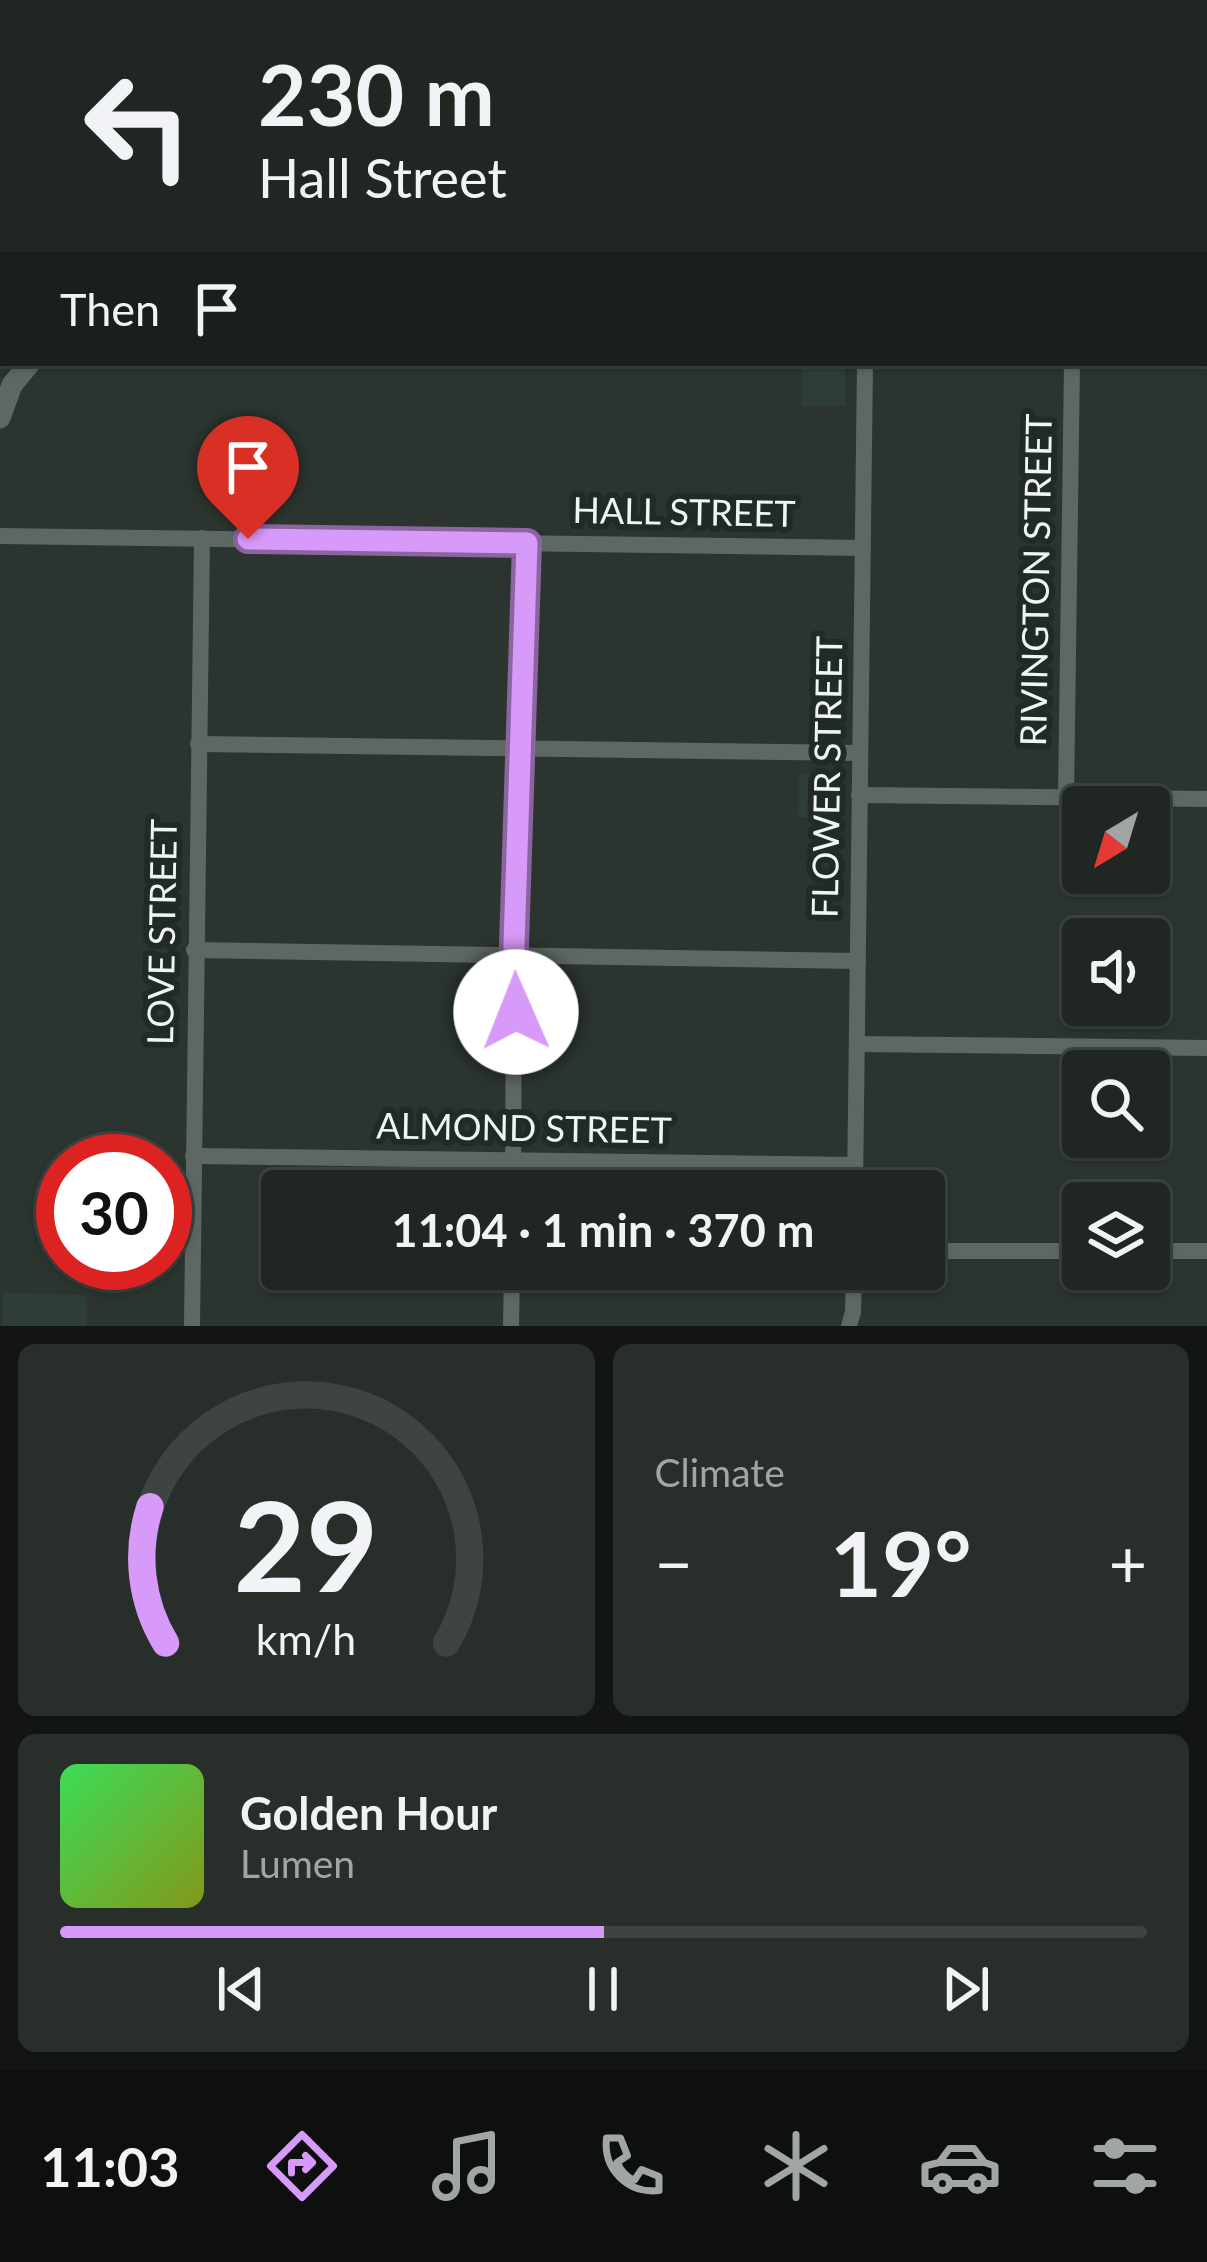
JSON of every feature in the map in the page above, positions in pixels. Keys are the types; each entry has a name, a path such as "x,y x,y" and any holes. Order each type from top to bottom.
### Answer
{"street":[{"path":"0,418 12,385 28,366"},
{"name":"FLOWER STREET","path":"855,1170 865,366"},
{"name":"RIVINGTON STREET","path":"1066,786 1072,366"},
{"name":"HALL STREET","path":"0,536 863,548"},
{"name":"LOVE STREET","path":"192,1326 202,538"},
{"path":"514,1170 527,543"},
{"path":"198,744 860,753"},
{"path":"860,795 1062,798"},
{"path":"1170,799 1207,799"},
{"path":"194,950 858,961"},
{"path":"857,1044 1207,1048"},
{"name":"ALMOND STREET","path":"193,1156 855,1165"},
{"path":"945,1251 1062,1251"},
{"path":"1170,1251 1207,1251"},
{"path":"512,1290 512,1326"},
{"path":"854,1290 854,1321"}],"shaded area":[{"path":"801,366 845,366 845,406 802,406"},
{"path":"799,774 840,775 839,818 798,817"},
{"path":"3,1293 87,1295 87,1326 3,1326"}],"route":[{"path":"248,539 527,543 516,1012"}]}
